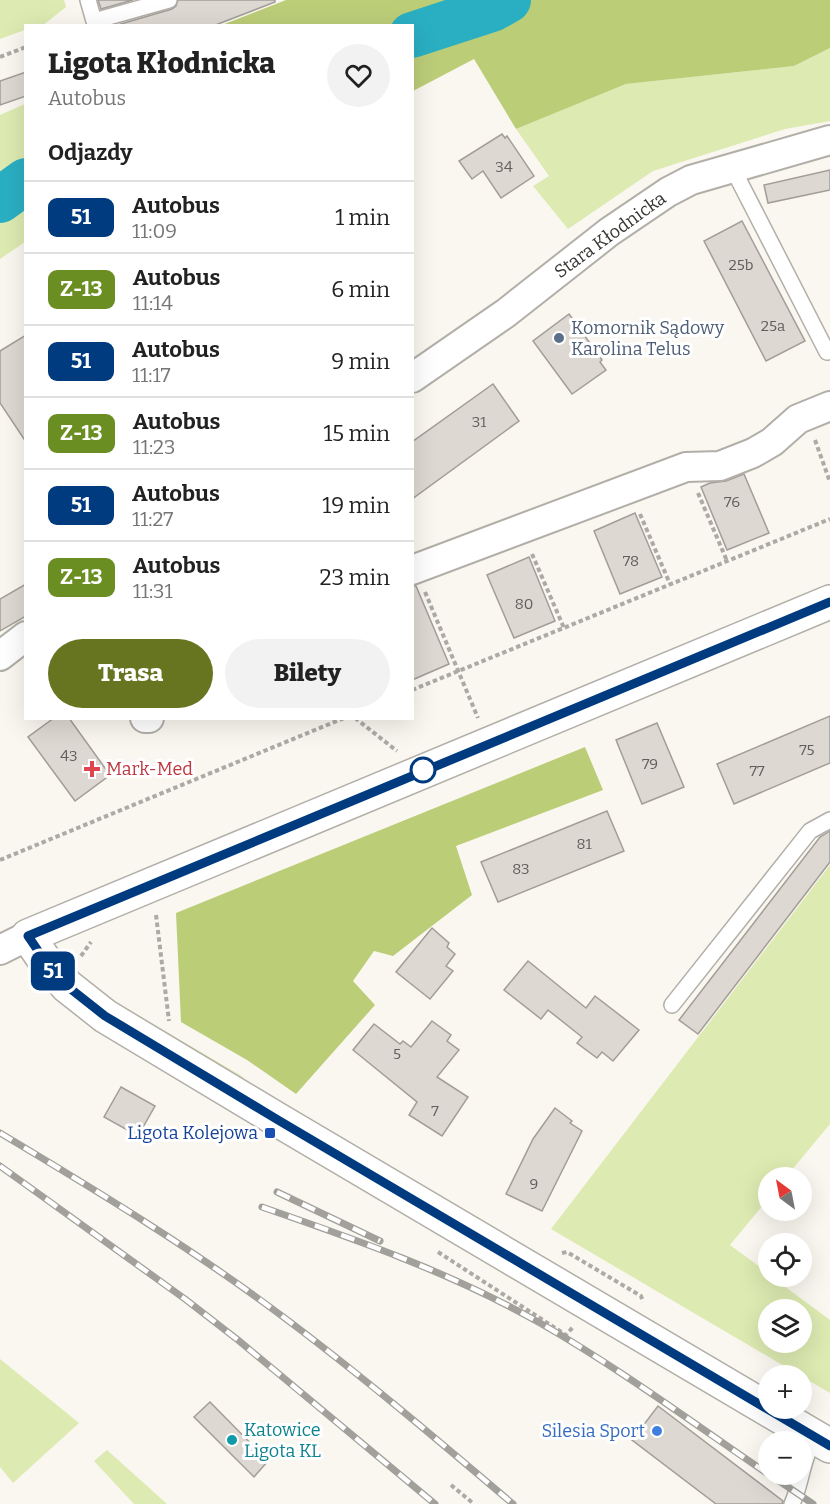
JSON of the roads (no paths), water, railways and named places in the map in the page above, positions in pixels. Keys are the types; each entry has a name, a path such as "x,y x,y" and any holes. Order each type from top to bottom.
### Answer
{"street":[{"name":"Stara Kłodnicka","path":"414,377 506,313 609,232 668,192 691,180 830,140"},
{"path":"414,570 687,466 720,466 753,453 772,442 798,419 818,411"},
{"path":"14,943 830,602"},
{"path":"0,656 24,638"},
{"path":"14,943 43,958 67,986 105,1016 822,1441"}],"lane":[{"path":"88,0 94,21 169,0"},
{"path":"732,167 827,352"},
{"path":"672,1005 810,831 830,819"},
{"path":"792,1504 801,1482 806,1452 822,1441"}],"waterway":[{"path":"414,34 492,9 508,0"},
{"path":"0,200 24,182"}],"railway":[{"path":"0,1133 148,1224 255,1296 431,1434 513,1504"},
{"path":"0,1166 185,1299 238,1340 435,1504"},
{"path":"277,1192 380,1241"},
{"path":"262,1207 404,1259 507,1305 598,1358 758,1467"},
{"path":"785,1485 813,1504"}],"place":[{"name":"Komornik Sądowy Karolina Telus","path":"559,338"},
{"name":"Mark-Med","path":"92,769"},
{"name":"Ligota Kolejowa","path":"270,1133"},
{"name":"Silesia Sport","path":"657,1431"},
{"name":"Katowice Ligota KL","path":"232,1440"}]}
